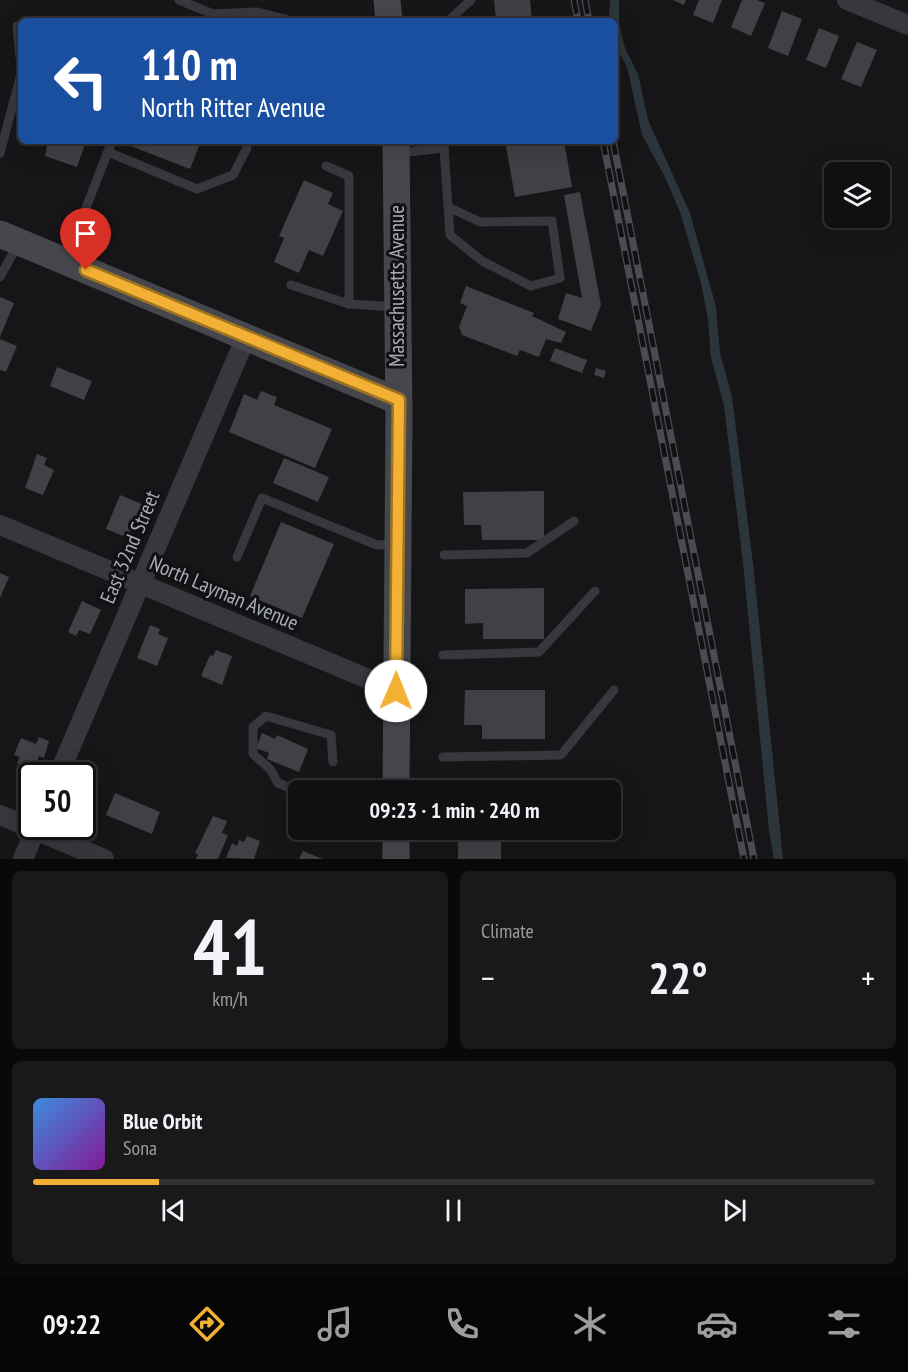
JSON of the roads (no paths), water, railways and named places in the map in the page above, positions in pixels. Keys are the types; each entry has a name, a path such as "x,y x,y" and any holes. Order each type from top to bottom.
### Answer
{"main road":[{"path":"387,0 389,18"},
{"name":"Massachusetts Avenue","path":"396,147 399,400 396,780"},
{"path":"10,238 399,400"},
{"path":"396,840 396,859"}],"street":[{"path":"847,0 908,25"},
{"name":"East 32nd Street","path":"64,762 246,337"},
{"name":"North Layman Avenue","path":"0,525 396,691"},
{"path":"0,815 18,822"},
{"path":"23,859 31,840"},
{"path":"62,840 104,859"}],"lane":[{"path":"179,0 213,14 258,12 281,18"},
{"path":"451,18 471,0"},
{"path":"17,26 18,36"},
{"path":"0,153 18,85"},
{"path":"66,262 111,144"},
{"path":"396,147 444,145 448,207 450,235 482,261 531,286 560,278 552,221 480,222 448,207"},
{"path":"108,152 197,189 232,175 247,148"},
{"path":"326,166 349,176 349,304"},
{"path":"0,277 10,238"},
{"path":"291,285 349,304 398,308"},
{"path":"237,557 262,498 377,545 398,543"},
{"path":"444,555 527,554 574,521"},
{"path":"443,655 539,652 595,591"},
{"path":"443,757 561,755 614,690"},
{"path":"288,787 278,783 270,769 254,754 253,727 266,716 331,735 333,762"}],"railway":[{"path":"574,0 577,18"},
{"path":"585,0 588,18"},
{"path":"604,144 744,859"},
{"path":"614,144 754,859"}]}
